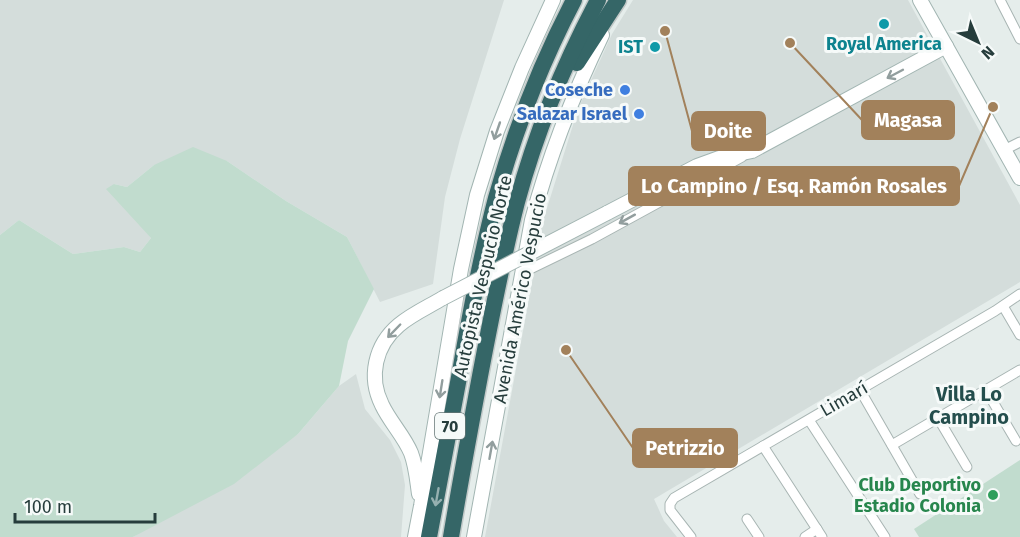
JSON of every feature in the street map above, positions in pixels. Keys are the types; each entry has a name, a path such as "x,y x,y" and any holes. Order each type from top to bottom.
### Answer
{"highway":[{"path":"516,134 534,67 561,0"},
{"name":"Autopista Vespucio Norte","path":"429,537 483,252 496,197 538,76 574,0"},
{"name":"Autopista Vespucio Norte","path":"452,533 498,279 517,203 565,68 598,0"},
{"path":"539,136 573,70 619,0"}],"main road":[{"path":"415,537 460,269 477,195 497,131 553,0"},
{"name":"Avenida Américo Vespucio","path":"474,537 536,205 562,127 619,0"},
{"path":"920,0 1020,178"},
{"path":"421,506 412,455 380,402 376,385 375,368 381,347 394,330 442,298 697,166 719,158 752,151 946,46"}],"street":[{"path":"1000,0 1020,39"},
{"path":"1004,150 1020,141"},
{"path":"522,273 592,239 752,151"},
{"name":"Limarí","path":"691,537 672,513 670,504 676,496 809,420 1020,294"},
{"path":"1003,306 1020,335"},
{"path":"892,445 1020,370"},
{"path":"860,390 920,494"},
{"path":"986,390 1016,441"},
{"path":"938,418 967,467"},
{"path":"809,420 885,537"},
{"path":"763,446 819,533 805,537"},
{"path":"747,519 759,537"}],"shaded area":[{"path":"0,0 504,0 460,139 445,197 433,284 380,302 347,237 286,201 227,161 154,165 127,187 114,184 151,238 140,252 124,247 73,254 19,220 0,235"},
{"path":"633,0 908,0 1020,205 1020,282 654,499 664,521 677,537 485,537 533,277 537,240 578,109 612,34"},
{"path":"356,374 365,409 390,440 401,462 405,485 401,537 133,537 298,434 339,386"}],"green space":[{"path":"193,147 227,161 286,201 347,237 374,289 348,341 339,386 298,434 234,484 133,537 0,537 0,235 19,220 73,254 124,247 140,252 151,238 106,189 114,184 127,187 154,165"},
{"name":"Club Deportivo Estadio Colonia","path":"1020,460 1020,537 919,537 914,529"}],"place":[{"name":"Royal America","path":"884,24"},
{"name":"Doite","path":"665,31"},
{"name":"Magasa","path":"790,43"},
{"name":"IST","path":"655,47"},
{"name":"Coseche","path":"625,90"},
{"name":"Lo Campino / Esq. Ramón Rosales","path":"993,107"},
{"name":"Salazar Israel","path":"639,114"},
{"name":"Petrizzio","path":"566,350"},
{"name":"Club Deportivo Estadio Colonia","path":"993,495"}],"district":[{"name":"Villa Lo Campino","path":"969,406"}]}
